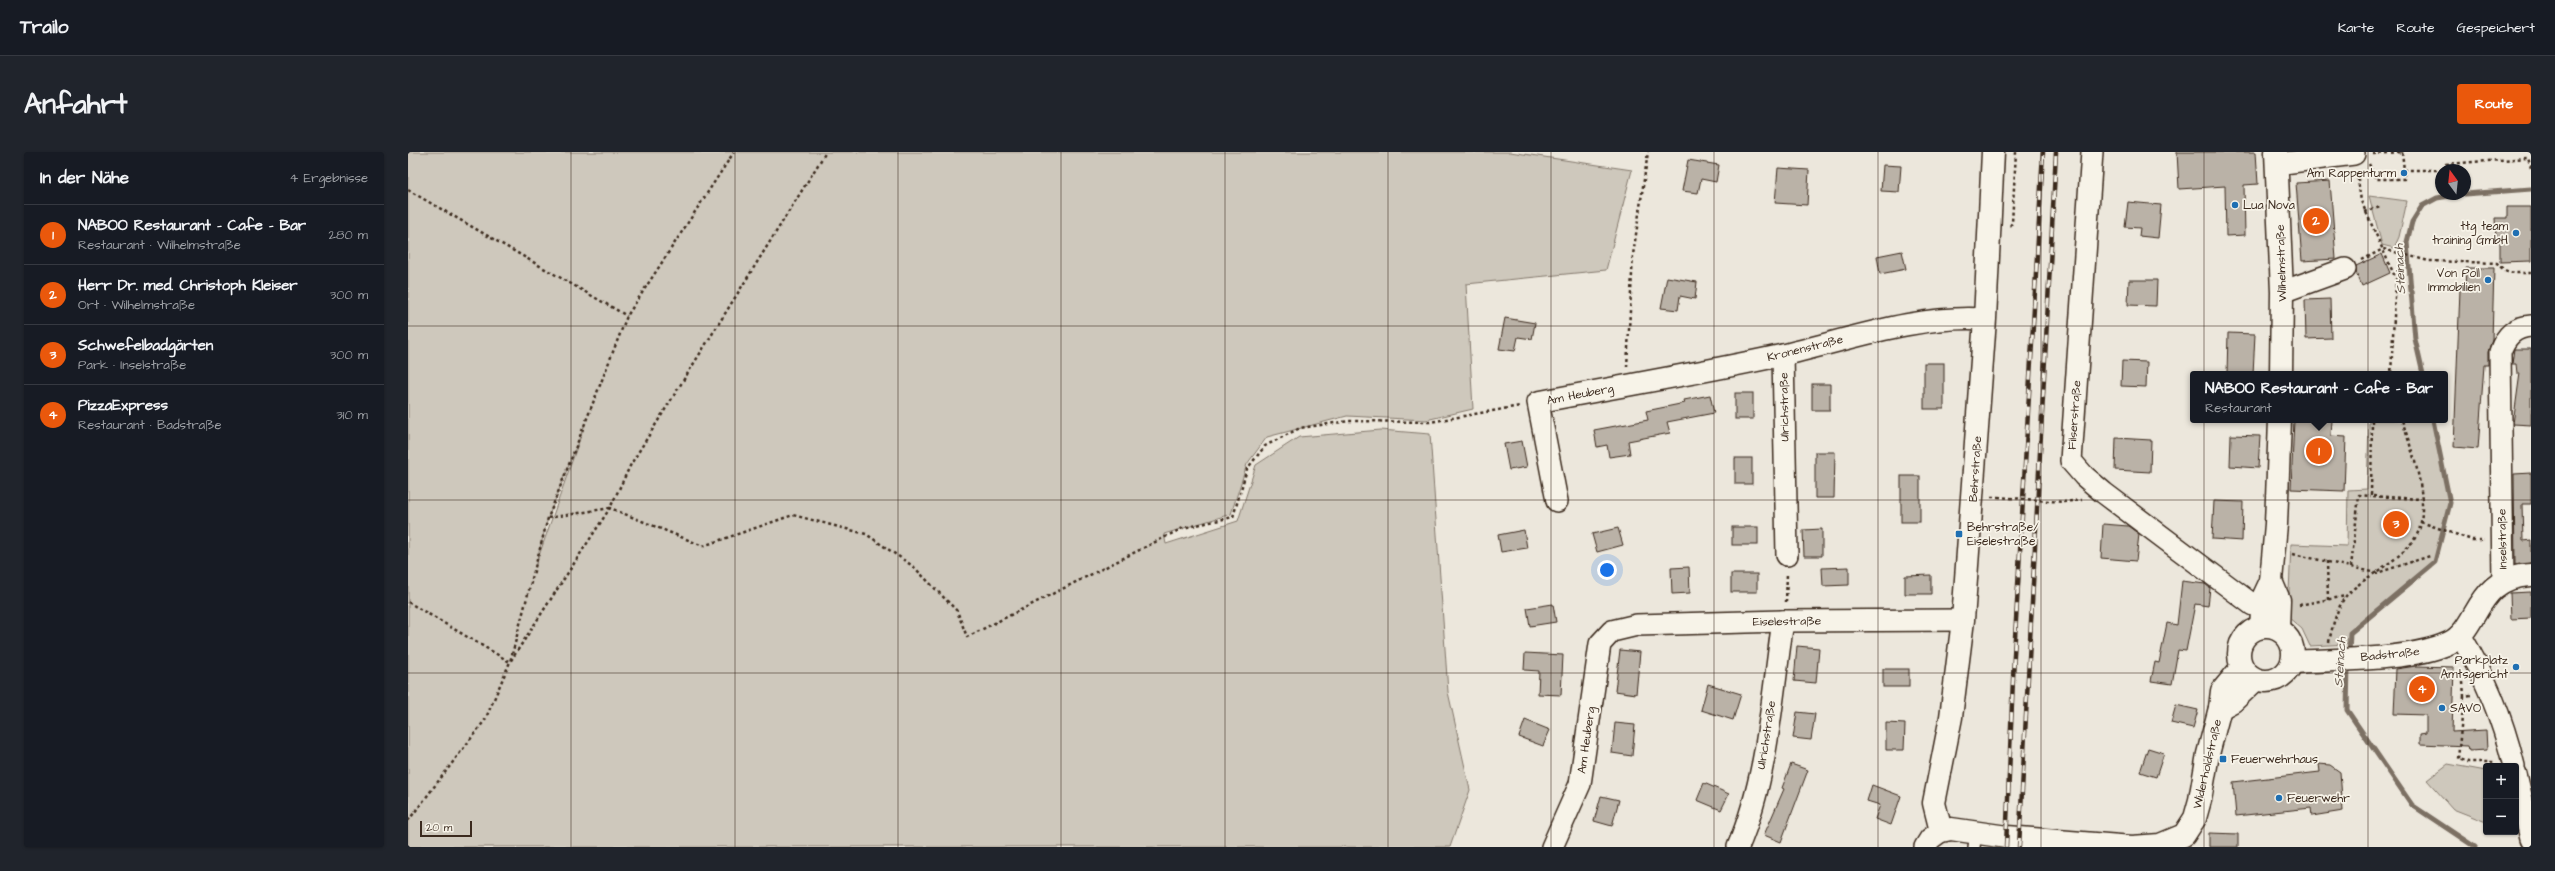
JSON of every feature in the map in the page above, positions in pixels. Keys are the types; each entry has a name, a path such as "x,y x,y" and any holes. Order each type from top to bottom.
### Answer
{"street":[{"name":"Behrstraße","path":"1941,831 1934,803 1952,717 1963,620 1985,319 1993,152"},
{"name":"Filserstraße","path":"2092,152 2071,461 2084,476 2116,502 2253,605 2270,608"},
{"path":"2276,158 2359,154"},
{"name":"Wilhelmstraße","path":"2276,158 2282,292 2281,371"},
{"path":"2282,292 2345,269"},
{"name":"Kronenstraße","path":"1626,385 1783,354 1870,332 1964,317 1985,319"},
{"name":"Inselstraße","path":"2460,635 2484,596 2503,582 2500,352 2504,340 2514,331 2531,326"},
{"name":"Ulrichstraße","path":"1783,354 1787,555"},
{"name":"Am Heuberg","path":"1557,501 1538,402 1626,385"},
{"path":"2270,608 2245,636 2240,647 2239,660 2249,674 2265,682 2276,680 2287,673 2293,662 2294,650 2289,638 2270,608 2276,524 2280,423"},
{"path":"2503,582 2531,575"},
{"name":"Eiselestraße","path":"1612,631 1637,625 1783,621 1963,620"},
{"name":"Ulrichstraße","path":"1738,847 1746,829 1760,776 1783,621"},
{"name":"Am Heuberg","path":"1552,847 1580,784 1600,644 1612,631"},
{"path":"2460,635 2487,682 2499,712 2514,763"},
{"name":"Badstraße","path":"2293,662 2419,653 2450,643 2460,635"},
{"name":"Widerholdstraße","path":"1941,831 1951,829 1975,840 2132,847 2160,845 2184,835 2195,818 2208,754 2220,708 2233,701 2249,674"},
{"path":"2519,767 2531,767"},
{"path":"2519,787 2531,839"},
{"path":"1925,847 1930,838 1941,831"}],"path":[{"path":"408,821 485,720 510,662 548,518 627,316 734,152"},
{"path":"510,662 610,508 632,464 826,152"},
{"path":"1626,385 1633,255 1648,152"},
{"path":"2402,152 2404,179 2376,179 2359,154 2402,152"},
{"path":"2359,154 2361,201 2396,279 2391,371"},
{"path":"2404,170 2446,170 2446,164 2528,158 2531,168"},
{"path":"408,190 627,316"},
{"path":"2365,212 2380,207"},
{"path":"2345,269 2383,250 2429,261 2497,264 2502,270 2510,274 2531,273"},
{"path":"548,518 610,508 703,546 793,515 866,534 914,567 941,594 957,611 967,637 1183,528 1233,517 1247,469 1265,446 1300,428 1349,420 1430,422 1538,402"},
{"path":"2371,496 2372,423"},
{"path":"2270,608 2300,605 2346,596 2377,572 2416,536 2421,522 2419,476 2403,423"},
{"path":"2351,567 2359,495 2420,499"},
{"path":"1998,497 2063,502"},
{"path":"2421,522 2472,540"},
{"path":"2294,554 2377,572 2430,556"},
{"path":"1783,621 1786,606 1787,555"},
{"path":"2327,561 2328,600"},
{"path":"2329,659 2332,627 2346,596"},
{"path":"408,602 510,662"},
{"path":"2464,696 2458,759 2491,762"}],"shaded area":[{"path":"408,152 1510,152 1632,170 1606,270 1466,284 1473,409 1426,420 1347,416 1267,437 1247,464 1231,514 1164,534 1166,544 1238,521 1256,465 1299,437 1381,430 1430,434 1448,692 1470,790 1450,847 408,847","holes":["585,424 535,567 548,518"]},
{"path":"2369,196 2407,201 2399,237 2394,248 2382,245"},
{"path":"2369,423 2434,423 2450,503 2435,562 2350,633 2349,644 2310,646 2302,629 2288,617 2291,544 2347,546 2348,490 2367,489"},
{"path":"2448,764 2483,770 2483,821 2453,809 2427,780"}],"building":[{"path":"2177,152 2256,152 2258,184 2244,185 2245,235 2226,236 2225,186 2179,189"},
{"path":"1688,160 1719,165 1716,182 1701,179 1698,193 1682,191"},
{"path":"1883,165 1901,166 1899,192 1881,191"},
{"path":"1778,168 1809,170 1807,205 1775,203"},
{"path":"2330,181 2336,259 2302,261 2296,183"},
{"path":"2128,202 2161,205 2158,238 2139,236 2140,228 2125,227"},
{"path":"2507,207 2531,207 2531,261 2500,262 2500,239 2496,239 2495,218 2507,218"},
{"path":"1902,251 1906,269 1880,274 1877,256"},
{"path":"2382,254 2390,273 2362,286 2356,272 2356,266"},
{"path":"2466,268 2494,268 2492,340 2488,352 2488,365 2484,365 2478,449 2454,447 2460,289 2465,289"},
{"path":"1667,277 1697,282 1695,299 1680,296 1678,310 1661,308"},
{"path":"2129,280 2157,280 2156,306 2128,305"},
{"path":"2330,299 2331,338 2306,339 2305,300"},
{"path":"1505,318 1535,323 1532,339 1518,337 1515,351 1499,349"},
{"path":"2228,333 2255,334 2253,371 2227,371"},
{"path":"2514,349 2531,349 2531,425 2513,424 2520,373 2517,373 2516,364 2512,364"},
{"path":"2122,361 2147,362 2146,387 2121,386"},
{"path":"1924,363 1944,363 1944,409 1924,409"},
{"path":"1812,384 1830,384 1830,410 1812,410"},
{"path":"1735,393 1753,393 1753,419 1735,419"},
{"path":"1710,395 1714,413 1667,422 1670,433 1628,441 1630,454 1609,457 1607,445 1597,447 1594,430 1648,420 1646,411 1685,403 1684,400"},
{"path":"2294,423 2332,423 2331,436 2346,437 2344,491 2291,489"},
{"path":"2231,435 2260,436 2258,468 2230,466"},
{"path":"2116,438 2151,440 2150,472 2115,470"},
{"path":"1522,441 1527,467 1509,470 1504,444"},
{"path":"1815,452 1835,452 1834,498 1815,498"},
{"path":"1735,458 1752,458 1752,484 1735,484"},
{"path":"2531,473 2531,504 2522,504 2523,541 2531,540 2531,563 2515,565 2514,474"},
{"path":"1901,476 1920,476 1920,522 1901,522"},
{"path":"2214,501 2243,502 2242,541 2212,539"},
{"path":"2103,524 2128,526 2139,534 2136,561 2101,558"},
{"path":"1732,527 1758,527 1758,545 1732,545"},
{"path":"1618,528 1623,545 1597,552 1592,534"},
{"path":"1822,529 1822,556 1804,556 1803,530"},
{"path":"1524,530 1527,548 1501,552 1498,535"},
{"path":"1689,567 1690,593 1672,594 1671,568"},
{"path":"1849,567 1849,585 1823,586 1822,568"},
{"path":"1731,574 1757,574 1757,592 1731,592"},
{"path":"1931,575 1931,594 1905,594 1905,576"},
{"path":"2182,581 2205,584 2210,588 2208,606 2195,604 2186,651 2178,650 2172,684 2151,681 2155,662 2159,663 2167,623 2177,625"},
{"path":"2531,592 2531,618 2511,619 2510,593"},
{"path":"1553,604 1556,622 1530,626 1527,608"},
{"path":"1797,646 1819,648 1816,683 1794,681"},
{"path":"1620,650 1640,652 1636,694 1615,691"},
{"path":"1525,653 1563,655 1561,695 1538,694 1539,671 1524,670"},
{"path":"2416,666 2454,667 2452,732 2486,730 2487,750 2469,751 2468,746 2420,744 2420,734 2426,733 2426,715 2394,714 2396,669"},
{"path":"1883,669 1909,669 1909,687 1883,687"},
{"path":"1708,684 1741,694 1733,720 1701,710"},
{"path":"2176,705 2198,710 2193,728 2171,723"},
{"path":"1797,712 1815,714 1811,740 1793,738"},
{"path":"1525,720 1550,730 1543,746 1519,737"},
{"path":"1615,723 1635,725 1632,756 1612,753"},
{"path":"1886,723 1905,724 1904,750 1886,750"},
{"path":"2148,748 2164,753 2156,777 2140,772"},
{"path":"1791,764 1808,770 1781,842 1764,835 1784,789 1782,788"},
{"path":"2319,764 2330,765 2340,772 2343,811 2312,816 2311,808 2236,816 2233,782 2320,772"},
{"path":"1704,783 1729,794 1721,810 1697,800"},
{"path":"1872,785 1901,796 1891,825 1875,819 1880,805 1867,801"},
{"path":"1601,796 1619,800 1612,826 1594,821"},
{"path":"2209,833 2238,834 2238,847 2209,847"}],"waterway":[{"name":"Steinach","path":"2471,194 2531,189"},
{"name":"Steinach","path":"2422,371 2415,339 2407,242 2412,222 2422,206 2435,199"},
{"name":"Steinach","path":"2349,655 2350,633 2435,562 2450,503 2434,423"},
{"name":"Steinach","path":"2348,665 2347,710 2412,805 2475,847"}],"railway":[{"path":"2006,847 2014,655 2043,152"},
{"path":"2019,847 2056,152"}],"place":[{"name":"Am Rappenturm","path":"2404,173"},
{"name":"Lua Nova","path":"2235,205"},
{"name":"Herr Dr. med. Christoph Kleiser","path":"2316,221"},
{"name":"ttg team training GmbH","path":"2516,233"},
{"name":"Von Poll Immobilien","path":"2488,280"},
{"name":"NABOO Restaurant - Cafe - Bar","path":"2319,451"},
{"name":"Schwefelbadgärten","path":"2396,524"},
{"name":"Behrstraße/ Eiselestraße","path":"1959,534"},
{"name":"Parkplatz Amtsgericht","path":"2516,667"},
{"name":"PizzaExpress","path":"2422,689"},
{"name":"SAVO","path":"2442,708"},
{"name":"Feuerwehrhaus","path":"2223,759"},
{"name":"Feuerwehr","path":"2279,798"}]}
